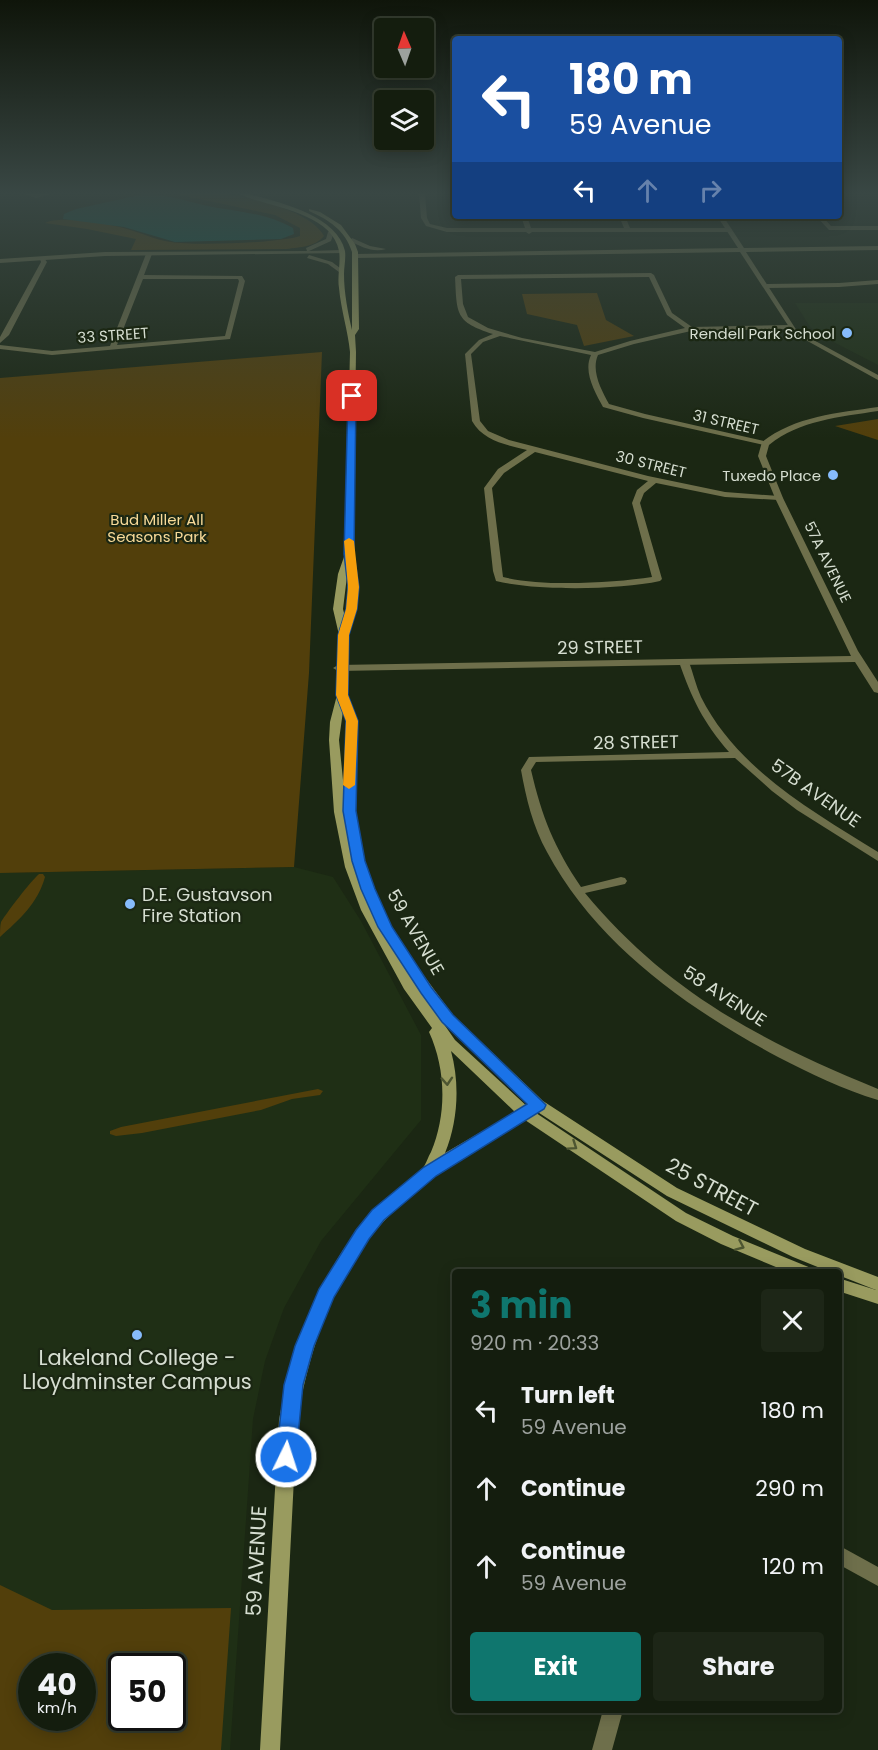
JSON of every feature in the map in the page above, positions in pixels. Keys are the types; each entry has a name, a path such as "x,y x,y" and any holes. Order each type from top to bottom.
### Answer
{"main road":[{"path":"341,276 348,329 352,336"},
{"path":"342,695 341,668 344,635 352,609 354,574 349,554 352,336 356,329 355,276"},
{"path":"344,635 338,609 343,574 349,554"},
{"name":"59 AVENUE","path":"342,695 352,721 349,783 352,832 368,889 385,927 402,955 448,1018 538,1105"},
{"name":"59 AVENUE","path":"270,1750 288,1420 304,1346 323,1299 362,1234 378,1215 430,1171 525,1113 450,1042 411,989 367,910 351,867 339,800 334,740 335,722 342,695"},
{"path":"411,989 441,1041 447,1074 449,1108 446,1125 430,1171"},
{"name":"25 STREET","path":"538,1105 681,1197 799,1254 838,1269"},
{"name":"25 STREET","path":"525,1113 681,1217 727,1240 797,1269"},
{"name":"25 STREET","path":"842,1270 878,1284"},
{"path":"842,1285 878,1297"}],"street":[{"path":"0,341 6,336 37,276"},
{"path":"536,276 458,277 464,317 479,327 499,334 595,354 623,344 691,329 791,327"},
{"path":"651,276 669,314 691,329"},
{"path":"761,276 791,327 800,335 878,378"},
{"path":"113,348 140,277"},
{"name":"33 STREET","path":"0,347 44,353 228,338 242,281 240,277 140,277"},
{"path":"767,285 859,284 877,277"},
{"name":"30 STREET","path":"499,334 481,341 468,354 476,421 486,434 655,479 728,495 779,498"},
{"name":"31 STREET","path":"595,354 591,358 591,364 606,405 765,444 775,435 802,424 878,409"},
{"name":"57A AVENUE","path":"765,444 762,456 779,498 858,659 878,690"},
{"path":"535,448 501,471 488,488 499,579 526,584 632,582 657,579 636,503 640,492 655,479"},
{"name":"29 STREET","path":"341,668 858,659"},
{"name":"57B AVENUE","path":"684,662 695,696 738,755 792,803 878,857"},
{"name":"28 STREET","path":"533,759 738,755"},
{"name":"58 AVENUE","path":"533,759 526,770 531,794 556,859 578,891 622,944 675,987 724,1021 795,1060 878,1095"},
{"path":"578,891 621,881"},
{"name":"59 AVENUE","path":"525,1113 538,1105"},
{"path":"842,1556 878,1577"},
{"path":"603,1750 612,1713"}],"shaded area":[{"name":"Rendell Park School","path":"795,303 878,303 878,365 818,334 810,327"},
{"name":"Lakeland College - Lloydminster Campus","path":"294,867 333,877 361,921 421,1035 421,1120 321,1241 284,1308 265,1361 253,1419 230,1750 0,1750 0,873"}],"green space":[{"path":"597,293 606,320 634,336 584,346 577,325 527,314 522,294"},
{"name":"Bud Miller All Seasons Park","path":"322,352 309,673 294,867 0,873 0,378"},
{"path":"878,419 878,440 835,426"},
{"path":"39,874 45,877 38,895 21,917 0,937 1,922"},
{"path":"318,1089 323,1091 320,1095 292,1099 261,1110 142,1133 116,1136 110,1134 110,1131 121,1127"},
{"path":"0,1585 52,1610 231,1608 221,1750 0,1750"}],"slow traffic":[{"path":"349,541 349,554 354,574 352,609 344,635 342,695 352,721 349,785"}],"place":[{"name":"Rendell Park School","path":"847,333"},
{"name":"Tuxedo Place","path":"833,475"},
{"name":"D.E. Gustavson Fire Station","path":"130,904"},
{"name":"Lakeland College - Lloydminster Campus","path":"137,1335"}],"route":[{"path":"286,1457 288,1420 304,1346 326,1294 362,1234 378,1215 430,1171 538,1105 448,1018 426,990 385,927 358,861 350,811 352,721 342,695 344,635 352,609 354,574 349,554 352,396"}]}
